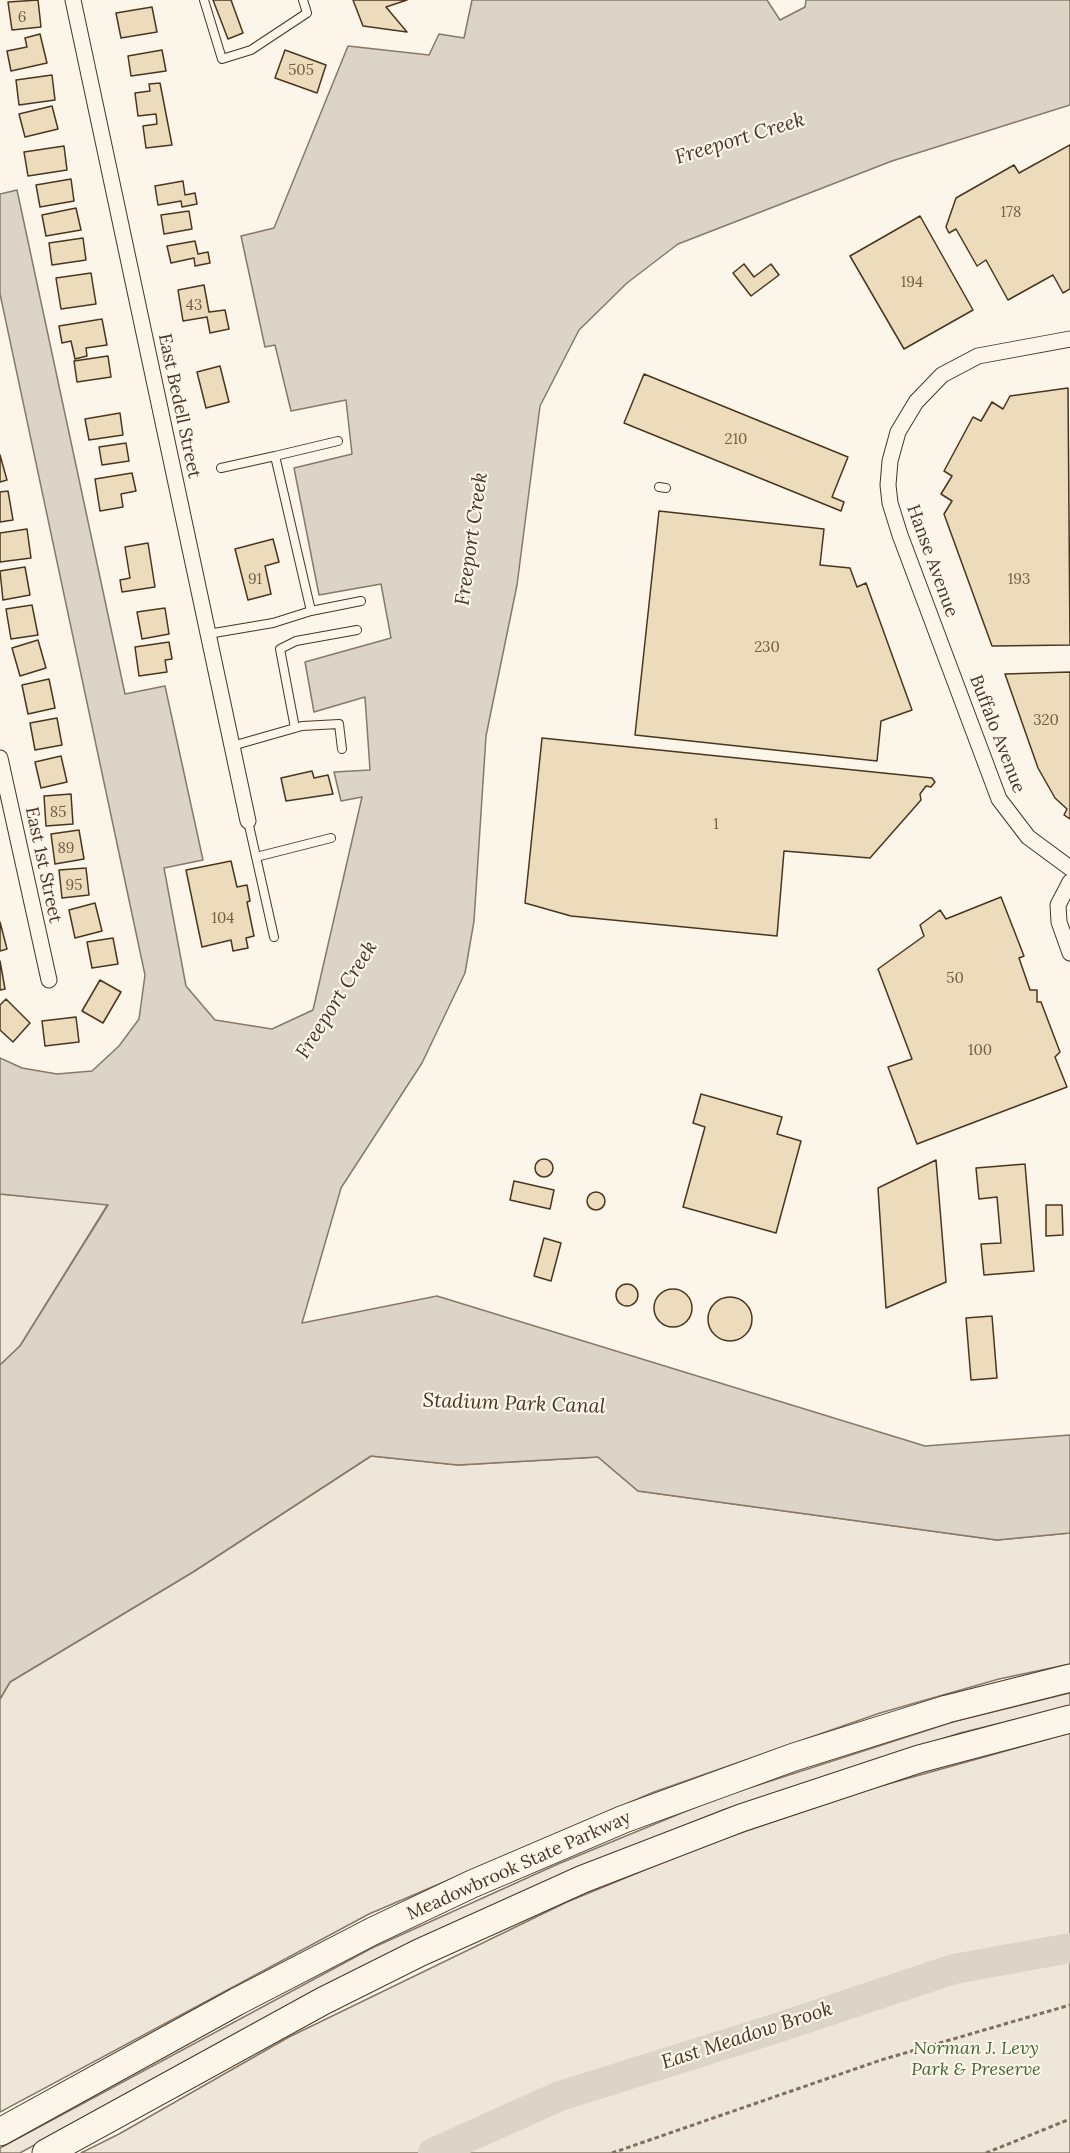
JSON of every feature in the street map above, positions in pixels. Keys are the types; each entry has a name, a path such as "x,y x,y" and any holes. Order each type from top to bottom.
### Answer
{"highway":[{"name":"Meadowbrook State Parkway","path":"0,2132 236,2002 373,1931 472,1884 613,1823 794,1757 947,1709 1070,1678"},
{"name":"Meadowbrook State Parkway","path":"46,2153 323,2001 419,1953 583,1879 741,1818 919,1759 1070,1719"}],"street":[{"name":"East Bedell Street","path":"73,0 248,821"},
{"name":"Hanse Avenue","path":"946,658 890,503 890,461 898,432 916,402 942,375 958,364 997,350 1070,339"},
{"name":"Buffalo Avenue","path":"946,658 999,799 1028,837 1070,868"},
{"name":"East 1st Street","path":"0,758 49,980"},
{"path":"1070,882 1059,905 1059,922 1070,953"}],"lane":[{"path":"204,0 222,58 251,50 307,13 303,0"},
{"path":"221,468 338,441"},
{"path":"275,456 311,611"},
{"path":"208,634 273,623 311,611 362,601"},
{"path":"295,728 280,649 296,641 357,630"},
{"path":"232,746 295,728 339,724 342,749"},
{"path":"248,821 274,938"},
{"path":"256,857 331,838"}],"path":[{"path":"612,2153 881,2060 1070,2005"},
{"path":"986,2153 1070,2119"}],"green space":[{"path":"0,1194 108,1204 20,1346 0,1365"},
{"path":"371,1456 458,1465 598,1457 638,1491 997,1540 1070,1533 1070,1664 999,1679 880,1713 654,1792 369,1914 0,2112 0,1699 10,1682 193,1572"},
{"path":"1070,1693 1070,1706 960,1733 723,1810 611,1855 169,2071 20,2153 0,2153 0,2148 372,1948 558,1864 718,1798 956,1721"},
{"name":"Norman J. Levy Park & Preserve","path":"1070,1733 1070,2153 449,2153 584,2089 560,2096 433,2153 81,2153 119,2134 289,2037 567,1902 705,1845 870,1789"}],"water":[{"path":"472,0 767,0 780,20 805,7 806,0 1070,0 1070,105 892,161 678,244 627,283 579,330 540,406 517,585 486,736 474,921 465,973 422,1063 341,1188 302,1323 437,1296 925,1446 1070,1435 1070,1533 997,1540 638,1491 598,1457 458,1465 371,1456 193,1572 10,1682 0,1699 0,1365 20,1346 108,1205 0,1194 0,1058 22,1068 57,1074 92,1071 119,1046 139,1019 145,975 0,294 0,194 17,190 125,694 165,686 203,860 164,868 186,986 215,1020 272,1029 313,1010 362,797 341,801 334,772 370,770 365,697 314,712 305,662 391,638 381,584 319,595 294,468 352,454 346,400 291,411 275,345 265,347 241,236 274,228 348,46 429,55 439,34 464,38"}],"building":[{"path":"38,0 41,27 12,30 8,2"},
{"path":"213,0 231,0 243,33 228,39"},
{"path":"353,0 407,0 386,7 407,32 363,26"},
{"path":"152,7 157,32 121,38 116,13"},
{"path":"40,34 47,63 11,71 7,51 27,47 25,38"},
{"path":"162,50 166,71 131,76 128,56"},
{"path":"285,50 326,65 317,93 275,78"},
{"path":"52,75 55,100 19,105 16,80"},
{"path":"160,83 172,145 146,148 143,126 157,124 156,114 138,116 135,93 150,91 149,84"},
{"path":"52,106 58,129 25,137 19,114"},
{"path":"1070,145 1070,289 1063,293 1053,275 1008,300 986,260 977,266 956,229 949,233 946,227 956,198 1014,165 1019,173"},
{"path":"64,146 67,170 28,176 24,152"},
{"path":"71,179 74,201 40,207 36,185"},
{"path":"183,181 185,195 195,193 197,204 182,207 181,201 158,205 155,186"},
{"path":"76,208 81,230 46,236 42,215"},
{"path":"189,211 192,229 164,234 161,215"},
{"path":"920,216 973,310 904,349 850,256"},
{"path":"83,238 86,260 52,265 49,243"},
{"path":"195,241 198,254 208,252 210,263 195,266 194,258 171,263 167,246"},
{"path":"744,264 754,277 771,264 779,275 751,296 733,273"},
{"path":"91,273 96,304 61,309 56,278"},
{"path":"204,285 209,312 225,310 229,329 210,333 207,317 183,321 178,290"},
{"path":"102,319 107,345 86,348 87,356 75,359 71,341 62,343 59,326"},
{"path":"108,356 111,377 77,382 74,361"},
{"path":"220,366 229,402 206,408 197,372"},
{"path":"644,374 848,457 832,497 844,502 841,511 624,423"},
{"path":"1068,388 1070,645 992,646 944,514 952,501 941,494 952,476 944,471 973,417 981,421 992,402 1003,409 1010,396"},
{"path":"120,413 123,435 89,440 85,419"},
{"path":"126,443 129,461 102,465 99,447"},
{"path":"0,455 7,480 0,482"},
{"path":"132,473 136,491 121,494 123,507 100,511 95,479"},
{"path":"8,491 13,520 0,522 0,492"},
{"path":"659,511 824,529 820,565 850,568 857,587 866,583 912,710 881,721 877,761 635,735"},
{"path":"27,529 31,558 0,562 0,533"},
{"path":"273,539 279,562 265,566 271,594 248,600 235,549"},
{"path":"148,543 155,587 122,592 120,580 130,578 125,547"},
{"path":"25,567 30,595 3,600 0,571"},
{"path":"32,605 38,635 11,639 6,609"},
{"path":"165,608 169,634 142,639 137,612"},
{"path":"38,640 46,668 20,676 12,648"},
{"path":"169,642 172,659 165,660 167,672 139,676 135,647"},
{"path":"1070,672 1070,819 1064,815 1067,809 1055,798 1038,768 1005,674"},
{"path":"49,679 55,708 28,714 22,685"},
{"path":"57,718 62,745 35,750 30,723"},
{"path":"542,738 932,778 935,782 931,787 926,786 920,794 921,800 870,858 784,851 777,936 571,916 525,903"},
{"path":"61,756 67,782 41,788 35,762"},
{"path":"312,771 314,778 328,775 333,794 286,801 281,778"},
{"path":"71,794 73,824 46,826 44,796"},
{"path":"79,830 84,859 55,864 51,834"},
{"path":"231,861 237,887 247,885 250,901 247,902 254,936 246,938 248,948 233,951 231,940 202,947 186,870"},
{"path":"86,868 89,895 62,898 59,870"},
{"path":"1001,897 1024,956 1019,958 1030,990 1037,990 1037,1002 1041,1002 1060,1052 1055,1057 1067,1087 917,1144 888,1067 912,1059 878,969 924,936 920,925 940,910 946,919"},
{"path":"95,903 102,931 75,938 69,910"},
{"path":"0,922 7,949 0,951"},
{"path":"113,938 118,964 92,968 87,942"},
{"path":"0,961 5,989 0,990"},
{"path":"100,980 121,992 103,1023 82,1011"},
{"path":"6,999 30,1023 13,1042 0,1030 0,1005"},
{"path":"76,1017 79,1042 45,1046 42,1021"},
{"path":"701,1094 782,1117 777,1134 801,1141 776,1233 683,1207 705,1127 693,1123"},
{"path":"544,1159 550,1162 553,1168 550,1174 544,1177 538,1174 535,1168 538,1162"},
{"path":"936,1160 946,1282 886,1308 878,1188"},
{"path":"1025,1164 1034,1271 984,1275 981,1244 1001,1243 997,1197 979,1199 976,1168"},
{"path":"514,1181 554,1190 550,1209 510,1200"},
{"path":"596,1192 602,1195 605,1201 602,1207 596,1210 590,1207 587,1201 590,1195"},
{"path":"1046,1205 1062,1205 1063,1235 1046,1236"},
{"path":"544,1238 561,1243 551,1281 534,1276"},
{"path":"623,1284 631,1284 638,1291 638,1299 631,1306 623,1306 616,1299 616,1291"},
{"path":"673,1289 686,1295 692,1308 686,1321 673,1327 660,1321 654,1308 660,1295"},
{"path":"730,1297 745,1304 752,1319 745,1334 730,1341 715,1334 708,1319 715,1304"},
{"path":"992,1316 997,1378 971,1380 966,1318"}],"waterway":[{"name":"East Meadow Brook","path":"433,2153 560,2096 774,2029 954,1969 1070,1948"}],"water label":[{"name":"Freeport Creek","path":"740,139"},
{"name":"Freeport Creek","path":"472,539"},
{"name":"Freeport Creek","path":"337,1000"},
{"name":"Stadium Park Canal","path":"514,1404"}]}
